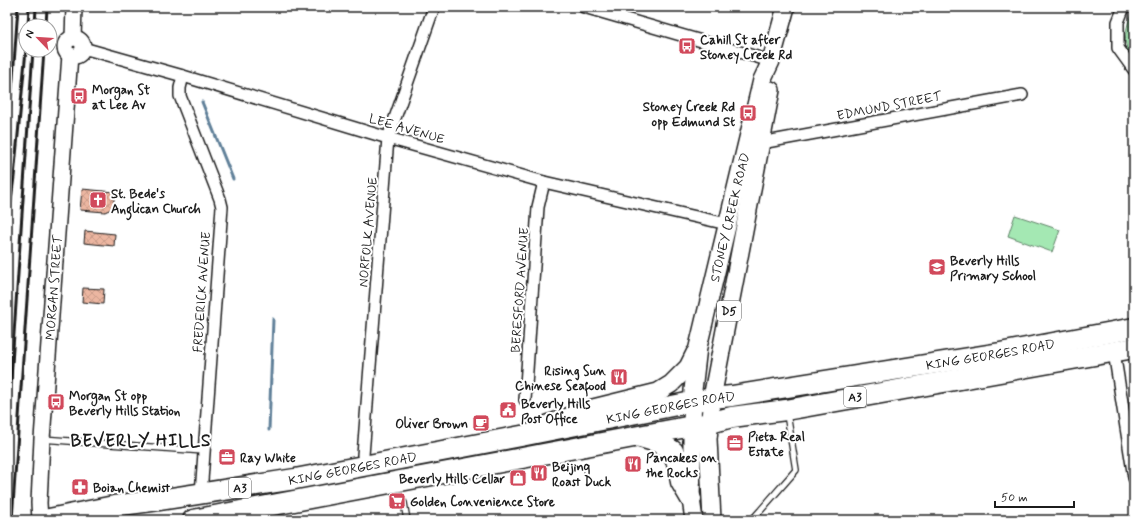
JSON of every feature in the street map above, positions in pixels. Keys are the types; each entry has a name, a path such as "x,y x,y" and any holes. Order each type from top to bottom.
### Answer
{"highway":[{"name":"KING GEORGES ROAD","path":"52,519 114,506 295,479 712,398 740,395 1000,353 1134,328"},
{"name":"KING GEORGES ROAD","path":"193,520 701,425 732,417 786,410 1134,348"},
{"path":"638,436 660,443 672,451 678,466 681,482 691,499"}],"main road":[{"name":"STONEY CREEK ROAD","path":"712,520 708,439 692,402 698,347 762,80 771,61 786,7"},
{"name":"STONEY CREEK ROAD","path":"692,520 691,499 701,425 712,398 772,82 771,61"},
{"path":"521,436 550,423 593,408 658,392 671,384 688,368 698,347"}],"street":[{"path":"74,7 78,43"},
{"name":"NORFOLK AVENUE","path":"365,466 363,454 388,138 434,7"},
{"path":"584,7 771,61"},
{"path":"1124,7 1118,22 1118,48 1134,70"},
{"name":"MORGAN STREET","path":"40,520 39,503 42,439 70,55 79,55 78,43"},
{"name":"LEE AVENUE","path":"78,43 388,138 544,182 727,224"},
{"name":"FREDERICK AVENUE","path":"183,76 180,96 222,207 201,494"},
{"name":"EDMUND STREET","path":"761,143 1022,95"},
{"name":"BERESFORD AVENUE","path":"525,400 538,207 544,182"},
{"path":"1114,352 1134,478"},
{"path":"52,519 102,517 115,520"}],"lane":[{"path":"746,520 753,519 796,470 786,410"},
{"path":"42,439 204,451"},
{"path":"404,503 407,520"}],"green space":[{"path":"1134,7 1134,60 1129,54 1127,48 1126,34"},
{"path":"1015,215 1060,230 1052,252 1008,236"}],"building":[{"name":"St. Bede's Anglican Church","path":"82,189 115,192 113,208 105,212 80,210"},
{"path":"85,231 115,234 114,246 84,243"},
{"path":"83,288 104,289 103,304 82,302"}],"waterway":[{"path":"202,102 233,179"},
{"path":"269,430 273,319"}],"railway":[{"path":"7,134 18,7"},
{"path":"28,18 29,7"},
{"path":"35,18 36,7"},
{"path":"46,18 47,7"},
{"path":"7,230 14,177 25,58"},
{"path":"7,438 32,58"},
{"path":"12,520 43,58"}],"place":[{"name":"Cahill St after Stoney Creek Rd","path":"687,46"},
{"name":"Morgan St at Lee Av","path":"79,96"},
{"name":"Stoney Creek Rd opp Edmund St","path":"748,113"},
{"name":"St. Bede's Anglican Church","path":"98,200"},
{"name":"Beverly Hills Primary School","path":"937,267"},
{"name":"Rising Sun Chinese Seafood","path":"619,377"},
{"name":"Morgan St opp Beverly Hills Station","path":"56,402"},
{"name":"Beverly Hills Post Office","path":"508,410"},
{"name":"Oliver Brown","path":"481,423"},
{"name":"Pieta Real Estate","path":"735,443"},
{"name":"Ray White","path":"227,457"},
{"name":"Pancakes on the Rocks","path":"633,464"},
{"name":"Beijing Roast Duck","path":"539,473"},
{"name":"Beverly Hills Cellar","path":"518,478"},
{"name":"Boian Chemist","path":"80,487"},
{"name":"Golden Convenience Store","path":"397,501"}],"district":[{"name":"BEVERLY HILLS","path":"141,440"}]}
